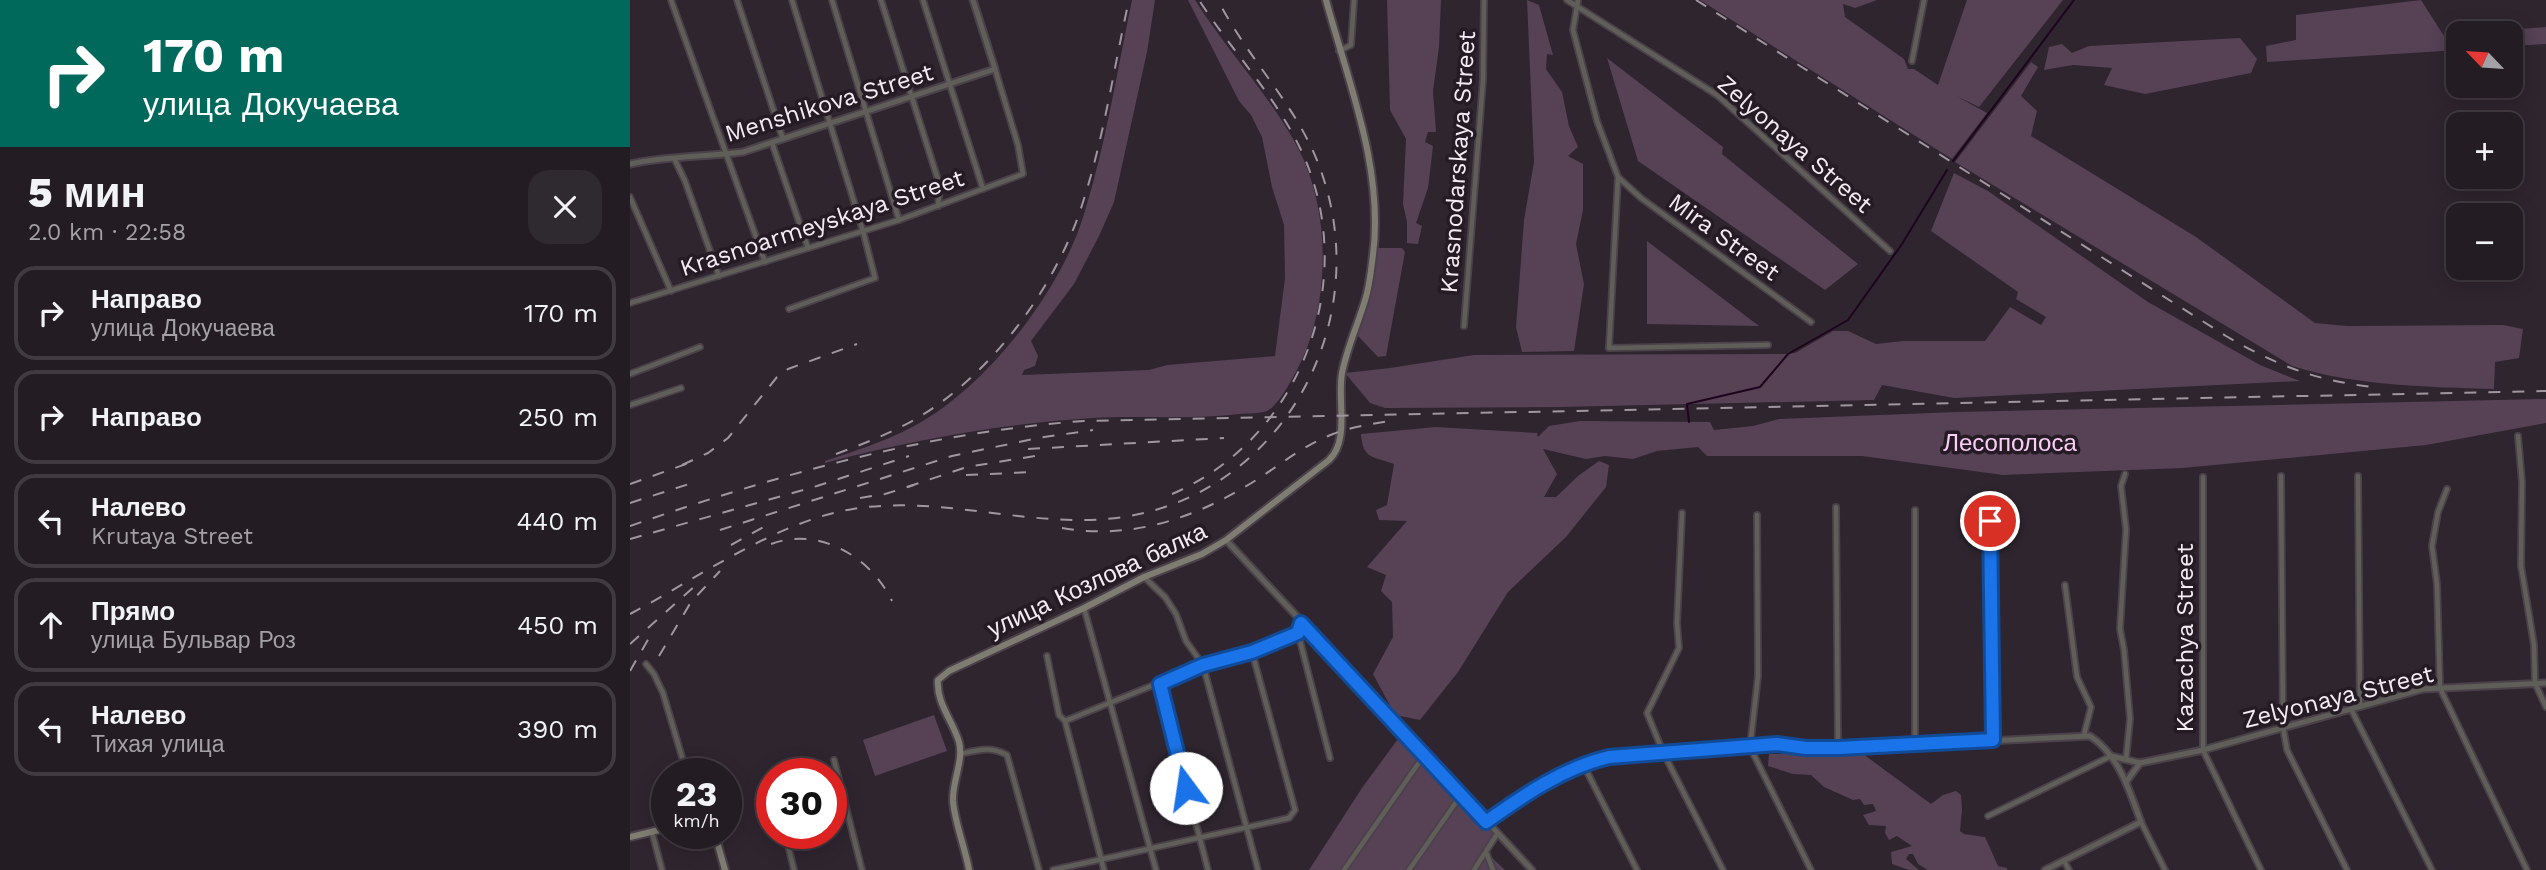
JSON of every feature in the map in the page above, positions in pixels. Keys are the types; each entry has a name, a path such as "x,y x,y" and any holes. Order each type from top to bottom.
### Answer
{"main road":[{"path":"1326,0 1339,51"},
{"name":"улица Козлова балка","path":"960,754 958,741 938,694 938,680 949,671 1144,577 1192,559 1226,540 1335,454 1340,445 1342,370 1367,295 1375,213 1363,133 1339,51"},
{"path":"960,754 953,803 969,870"},
{"path":"630,837 651,831"},
{"path":"719,849 725,870"}],"street":[{"path":"671,0 765,262"},
{"path":"737,0 783,139"},
{"path":"789,309 875,278 792,0"},
{"path":"832,0 899,220"},
{"path":"881,0 940,186 938,206"},
{"path":"923,0 983,189"},
{"path":"973,0 995,69"},
{"path":"1339,51 1351,45 1354,0"},
{"name":"Krasnodarskaya Street","path":"1464,326 1483,80 1484,0"},
{"name":"Zelyonaya Street","path":"1567,0 1717,95 1890,251"},
{"path":"1578,0 1573,30 1597,121 1618,177 1609,348 1768,345"},
{"path":"1912,61 1923,0"},
{"name":"Menshikova Street","path":"630,164 654,159 743,152 995,69"},
{"name":"Krasnoarmeyskaya Street","path":"630,303 899,220 1023,174 1018,145 995,69"},
{"path":"772,143 808,248"},
{"path":"674,158 719,276"},
{"name":"Mira Street","path":"1618,177 1641,198 1811,323"},
{"path":"630,197 671,291"},
{"path":"630,373 700,347"},
{"path":"630,405 681,388"},
{"path":"2518,436 2522,482 2521,566 2534,645 2535,682 2546,707"},
{"path":"2125,474 2121,486 2126,529 2120,629 2130,719 2126,760"},
{"path":"2281,476 2283,727 2287,750 2347,870"},
{"path":"2358,476 2360,706"},
{"name":"Kazachya Street","path":"2203,477 2203,750 2261,870"},
{"path":"2447,489 2438,512 2432,546 2437,584 2440,688 2527,870"},
{"path":"1836,506 1838,748"},
{"path":"1915,510 1915,744"},
{"path":"1682,513 1676,623 1679,648 1647,713 1662,752 1723,870"},
{"path":"1757,514 1758,676 1750,747 1811,870"},
{"path":"1990,521 1993,740"},
{"path":"1226,540 1532,870"},
{"path":"1144,577 1165,597 1176,614 1186,641 1203,665 1258,870"},
{"path":"2065,585 2077,677 2091,707 2087,735"},
{"path":"1084,608 1156,870"},
{"path":"1301,623 1298,633 1330,758"},
{"path":"1065,721 1203,665 1252,652 1298,633"},
{"path":"1053,870 1289,818 1295,810 1252,652"},
{"path":"1046,656 1059,715 1065,721 1104,870"},
{"path":"646,664 663,693 682,758"},
{"name":"Zelyonaya Street","path":"2111,756 2140,763 2203,750 2423,689 2546,683"},
{"path":"1160,684 1208,870"},
{"path":"2351,709 2432,870"},
{"path":"1486,822 1527,793 1583,763 1609,757 1777,744 1838,748 2087,735 2109,750 2165,870"},
{"path":"960,754 982,749 998,750 1007,755 1039,870"},
{"path":"1988,816 2111,756"},
{"path":"1344,870 1418,764 1427,757"},
{"path":"1583,763 1637,870"},
{"path":"2126,782 2140,763"},
{"path":"1409,870 1461,794"},
{"path":"847,811 862,870"},
{"path":"2045,870 2141,822"},
{"path":"1474,870 1497,834"},
{"path":"657,849 662,870"},
{"path":"789,849 794,870"},
{"path":"1486,852 1493,870"},
{"path":"2064,861 2069,870"}],"green space":[{"path":"1132,0 1155,0 1147,52 1114,202 1074,284 1031,341 1038,356 1035,366 1024,370 1022,375 1149,370 1167,365 1275,356 1285,278 1284,225 1272,187 1262,137 1251,115 1239,101 1188,0 1195,0 1287,129 1308,170 1315,194 1322,245 1320,297 1308,345 1285,391 1273,407 1261,413 1203,417 1092,418 1024,424 924,440 825,463 914,426 941,409 968,388 993,363 1039,305 1073,244 1092,188"},
{"path":"1387,0 1441,0 1439,47 1433,91 1436,132 1428,132 1425,142 1433,146 1428,188 1416,223 1422,226 1418,244 1407,243 1407,222 1403,204 1406,139 1390,110"},
{"path":"1527,0 1539,5 1553,55 1547,54 1546,69 1562,92 1569,126 1578,147 1568,156 1583,164 1583,210 1576,244 1584,284 1574,351 1522,352 1516,327 1524,220 1534,162"},
{"path":"1700,0 1877,0 1855,8 1843,4 1845,17 1904,59 1908,69 1914,69 1938,85 1967,0 2063,0 1979,107 1956,96 1987,113 1952,159"},
{"path":"2421,0 2446,36 2446,51 2267,62 2266,46 2296,40 2296,15"},
{"path":"2546,27 2546,44 2524,45 2524,29"},
{"path":"2240,38 2257,59 2251,73 2145,94 2104,85 2112,68 2073,65 2044,70 2049,47 2062,44 2072,53 2089,46"},
{"path":"1607,58 1723,147 1722,154 1858,264 1825,290 1638,161"},
{"path":"2031,62 2038,67 2021,96 2037,111 2031,136 2196,237 2315,323 2347,326 2503,325 2523,329 2519,358 2495,362 2494,389 2367,382 2292,366 1955,162"},
{"path":"1954,173 1988,191 2148,302 2260,365 2300,381 1954,398 1882,385 1874,400 1385,408 1370,403 1345,373 1474,355 1784,354 1795,353 1833,331 1848,331 1876,344 1903,341 1985,341 2010,307 2041,325 2046,317 2016,299 2018,292 1931,231"},
{"path":"1647,241 1759,326 1647,324"},
{"path":"1378,248 1402,248 1405,252 1386,356 1378,357 1358,336"},
{"name":"Лесополоса","path":"2546,399 2546,423 2426,445 2183,468 2003,475 1862,456 1707,456 1698,447 1657,451 1633,459 1605,456 1586,459 1543,449 1557,474 1544,497 1556,497 1599,461 1609,465 1606,487 1566,537 1508,592 1458,672 1420,720 1395,715 1373,674 1393,637 1392,602 1381,591 1386,575 1367,567 1407,521 1379,520 1376,510 1387,505 1394,464 1370,456 1364,449 1361,434 1436,427 1537,433 1538,437 1549,426 1580,421 1710,422 1714,430 1753,426 1779,419 1956,412"},
{"path":"934,715 947,751 875,776 863,740"},
{"path":"1403,732 1497,834 1486,852 1505,870 1309,870 1362,788"},
{"path":"1789,750 1859,751 1931,804 1943,795 1956,791 1961,795 1960,831 1985,837 1998,866 2007,870 1928,870 1918,864 1913,854 1909,854 1906,859 1919,870 1909,870 1892,864 1891,852 1912,846 1897,836 1889,840 1885,833 1886,826 1869,825 1863,815 1876,811 1873,804 1864,805 1860,799 1853,800 1824,787 1811,775 1793,774 1768,766 1769,754 1786,754"}],"waterway":[{"path":"1953,161 2074,0"},
{"path":"1689,422 1687,404 1760,387 1788,354 1848,320 1902,244 1947,170"}],"railway":[{"path":"836,454 895,430 942,401 994,354 1018,326 1038,296 1071,234 1083,202 1103,127 1129,0"},
{"path":"1172,494 1218,468 1256,434 1286,394 1308,349 1321,300 1325,249 1318,199 1301,150 1279,110 1199,0"},
{"path":"630,614 738,552 824,515 853,509 916,506 1043,518 1106,519 1166,506 1219,481 1264,444 1298,399 1322,346 1335,290 1335,230 1321,171 1300,126 1218,0"},
{"path":"1696,0 2226,336 2296,370 2372,387"},
{"path":"682,465 708,453 728,438 777,377 788,369 857,344"},
{"path":"630,526 685,507 853,458 968,435 1084,421 2546,391"},
{"path":"1062,528 1116,531 1193,513 1241,489 1323,438 1390,421"},
{"path":"720,530 952,456 1038,438 1093,430"},
{"path":"1028,449 1224,438"},
{"path":"907,487 967,467 1041,455"},
{"path":"630,539 817,486 909,456"},
{"path":"630,484 689,463"},
{"path":"966,475 1033,472"},
{"path":"630,503 689,484"},
{"path":"860,498 914,485"},
{"path":"731,545 769,524"},
{"path":"771,544 789,539 807,539 842,549 871,571 892,601"},
{"path":"659,656 691,602 720,571"},
{"path":"630,644 695,586"},
{"path":"630,671 653,631"}],"route":[{"path":"1186,788 1160,684 1203,665 1252,652 1298,633 1301,623 1486,822 1527,793 1564,773 1583,763 1609,757 1777,744 1838,748 1993,740 1990,521"}]}
